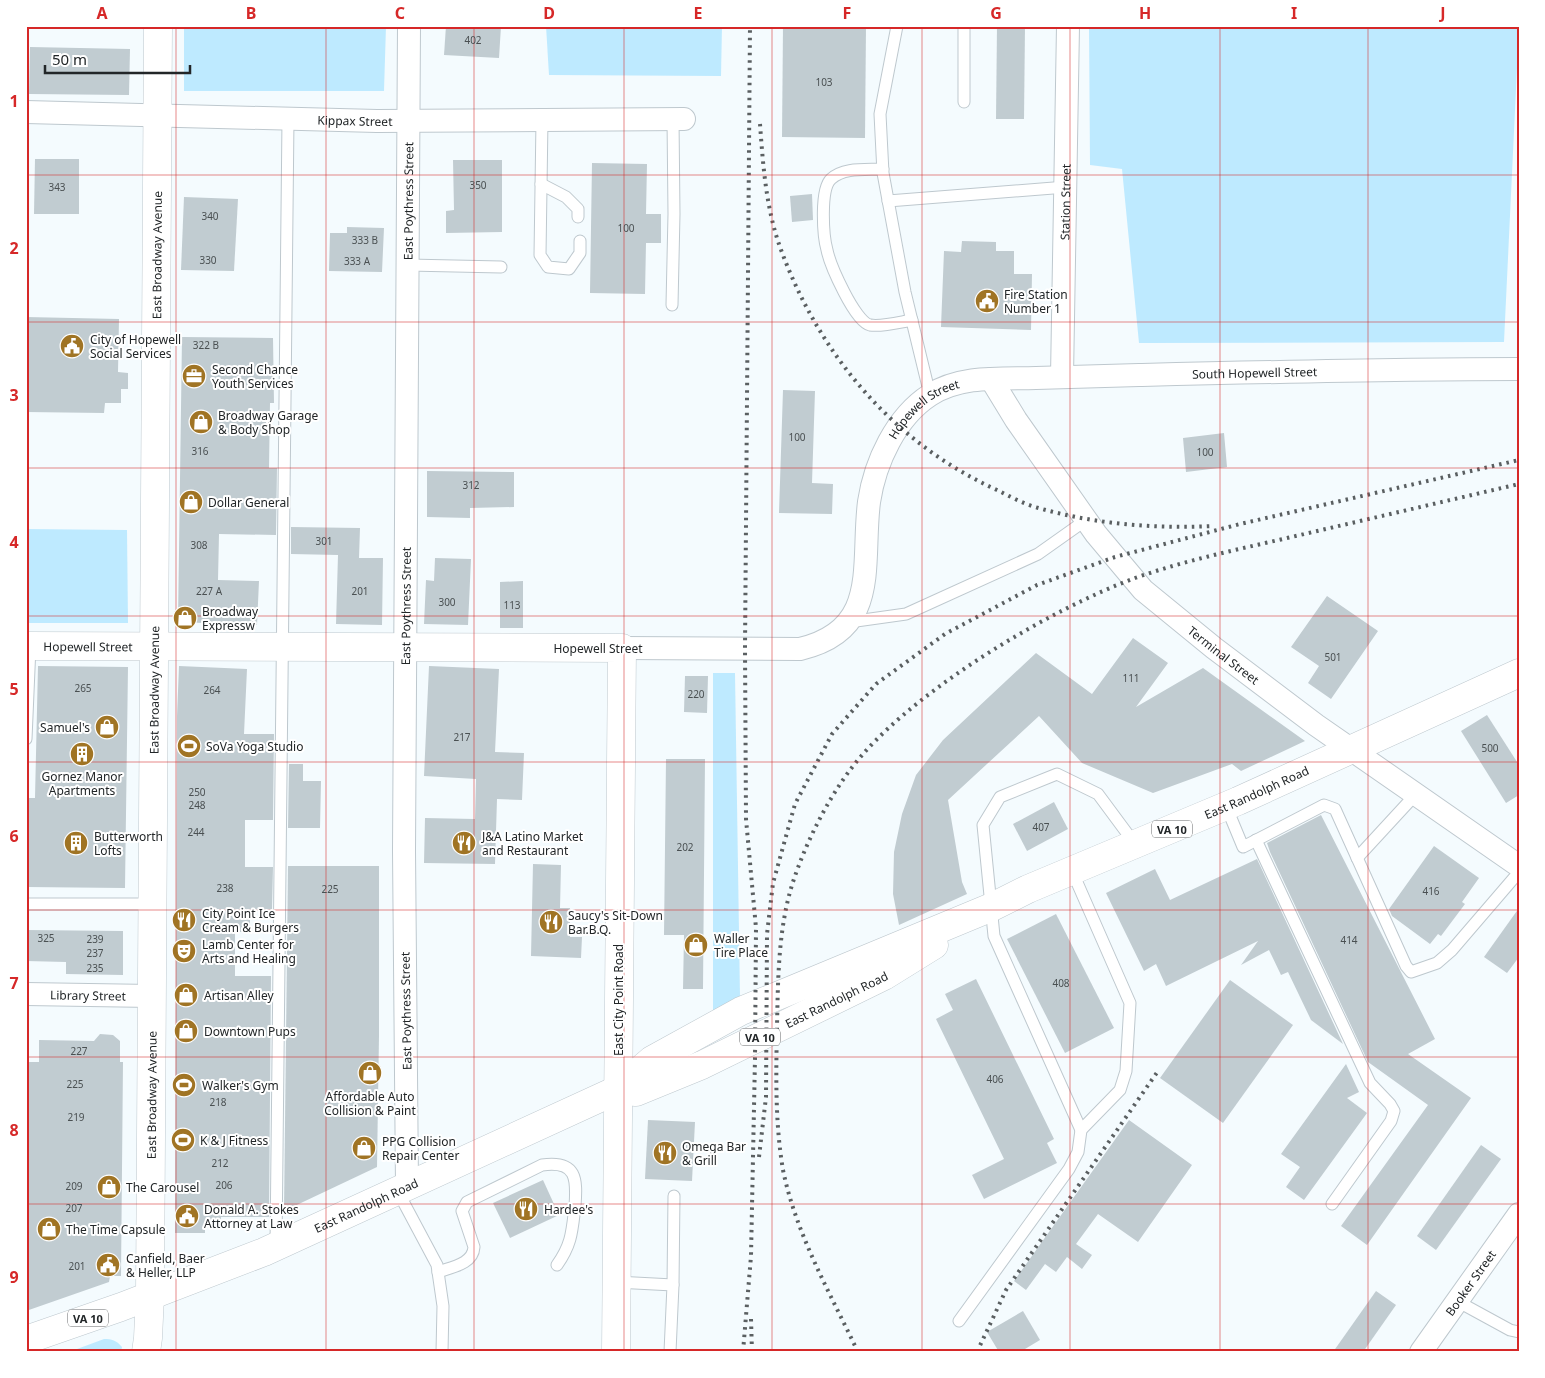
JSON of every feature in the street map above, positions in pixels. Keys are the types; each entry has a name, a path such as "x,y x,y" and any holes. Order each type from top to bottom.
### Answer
{"main road":[{"name":"East Broadway Avenue","path":"146,1352 150,1296 158,26"},
{"name":"Hopewell Street","path":"28,646 622,648"},
{"name":"East City Point Road","path":"616,1352 622,648"},
{"name":"East Randolph Road","path":"26,1340 150,1296 276,1246 617,1090 652,1060 741,1011 992,907 1226,806 1519,673"}],"street":[{"name":"East Poythress Street","path":"402,1188 409,26"},
{"name":"Station Street","path":"1062,377 1068,26"},
{"name":"Kippax Street","path":"26,112 288,119 678,119"},
{"name":"South Hopewell Street","path":"991,379 1519,369"},
{"name":"Hopewell Street","path":"622,648 800,649 821,644 836,635 849,622 859,603 866,567 869,502 875,475 884,450 898,427 914,408 930,395 948,386 968,380 991,379"},
{"name":"Terminal Street","path":"991,379 1086,520 1143,590 1164,609 1351,749 1519,866"},
{"name":"Library Street","path":"26,994 152,996"},
{"name":"Booker Street","path":"1421,1352 1456,1300 1519,1214"}],"lane":[{"path":"897,26 880,114 882,169 912,320 930,395"},
{"path":"964,26 964,102"},
{"path":"276,1246 288,119"},
{"path":"672,305 678,119"},
{"path":"542,120 540,255 548,267 570,269 580,253 580,241"},
{"path":"882,169 845,171 829,181 825,191 824,203 827,250 852,309 860,319 870,325 912,320"},
{"path":"541,184 566,197 578,209 578,217"},
{"path":"888,201 1066,188"},
{"path":"408,265 501,267"},
{"path":"849,622 906,614 1038,554 1086,520"},
{"path":"26,739 28,646"},
{"path":"958,1321 1069,1169 1078,1152 1081,1130 994,936 983,825 1000,797 1057,774 1098,794 1135,844"},
{"path":"1357,858 1416,794"},
{"path":"1226,806 1243,847 1324,805 1335,810 1406,966 1411,972 1437,962 1452,950 1519,872"},
{"path":"1256,840 1370,1083 1390,1104 1394,1111 1391,1121 1332,1204"},
{"path":"1072,871 1130,1003 1126,1071 1120,1090 1081,1130"},
{"path":"26,904 152,904"},
{"path":"438,1272 470,1259 474,1253 474,1247 462,1211 467,1202 542,1165 552,1164 562,1166 572,1172 577,1181 571,1240 557,1264"},
{"path":"402,1188 437,1264 443,1306 442,1352"},
{"path":"670,1352 674,1196"},
{"path":"616,1282 673,1285"},
{"path":"1456,1300 1510,1330 1519,1332"}],"shaded area":[{"path":"184,26 386,26 384,91 184,91"},
{"path":"546,26 722,26 721,76 549,75"},
{"path":"1089,26 1519,26 1504,342 1139,343 1122,169 1090,165"},
{"path":"26,529 127,530 128,623 26,623"},
{"path":"713,673 735,673 740,997 713,1011"},
{"path":"104,1339 118,1343 122,1347 121,1352 69,1352"}],"building":[{"path":"446,26 501,26 499,58 444,55"},
{"path":"783,26 866,26 865,138 782,137"},
{"path":"997,26 1025,26 1024,119 996,119"},
{"path":"30,47 130,49 129,95 29,94"},
{"path":"35,159 79,159 79,214 34,214"},
{"path":"453,160 502,160 502,232 446,233 446,211 454,210"},
{"path":"592,163 647,164 646,214 661,214 661,243 646,243 645,294 590,293"},
{"path":"812,194 813,220 792,222 790,196"},
{"path":"184,197 238,199 234,271 181,270"},
{"path":"347,227 384,228 382,272 329,271 330,233 347,233"},
{"name":"Fire Station Number 1","path":"962,241 996,242 996,251 1014,251 1014,274 1032,274 1031,330 941,327 944,251 961,252"},
{"name":"City of Hopewell Social Services","path":"26,317 119,319 118,372 128,373 128,389 121,389 121,403 105,403 104,413 26,412"},
{"path":"182,337 273,338 274,403 270,403 269,468 277,468 276,535 219,534 218,580 259,581 257,625 178,622"},
{"path":"783,390 815,391 812,483 833,484 832,514 779,513"},
{"path":"1224,433 1227,467 1186,472 1183,438"},
{"path":"427,471 514,472 514,507 470,508 470,518 427,517"},
{"path":"291,527 360,528 359,558 383,558 382,625 336,624 338,555 291,554"},
{"path":"435,558 471,559 468,625 424,624 426,580 434,581"},
{"path":"523,581 523,628 500,628 500,582"},
{"path":"1327,596 1378,631 1331,699 1308,683 1319,666 1291,647"},
{"path":"1133,638 1168,663 1136,707 1203,668 1305,741 1241,771 1232,764 1153,793 1082,763 1039,716 948,800 962,882 967,894 899,925 893,894 894,852 902,814 916,775 943,740 1036,653 1092,694"},
{"path":"38,666 128,667 125,888 27,887 28,798 35,798"},
{"path":"179,666 247,669 244,734 274,734 273,820 245,820 245,867 273,867 272,910 250,910 250,932 235,932 235,976 271,976 269,1217 221,1217 220,1226 205,1226 205,1233 175,1233 177,716"},
{"path":"429,666 499,669 495,752 524,753 522,800 497,799 495,864 424,863 425,818 475,819 476,779 424,776"},
{"path":"685,676 708,676 707,713 684,712"},
{"path":"1487,715 1519,765 1519,795 1506,803 1461,731"},
{"path":"666,759 705,759 703,989 683,989 684,935 664,935"},
{"path":"289,764 303,764 303,781 321,781 320,828 288,828"},
{"path":"1054,802 1068,829 1027,851 1013,824"},
{"path":"1321,815 1435,1039 1408,1054 1471,1098 1367,1245 1341,1226 1428,1105 1368,1062 1270,852 1267,843"},
{"path":"1434,846 1479,878 1462,902 1465,904 1441,936 1438,934 1430,944 1392,916 1389,909"},
{"path":"1257,859 1343,1044 1311,1020 1288,972 1281,975 1269,950 1241,965 1258,941 1166,986 1156,964 1144,971 1106,893 1155,869 1170,900"},
{"name":"Saucy's Sit-Down Bar.B.Q.","path":"533,864 561,865 560,908 570,908 570,937 582,937 581,958 531,956"},
{"path":"288,866 379,866 379,1035 377,1167 284,1211"},
{"path":"1519,908 1519,957 1507,973 1484,957"},
{"path":"1056,914 1114,1028 1065,1053 1007,939"},
{"path":"26,930 123,931 123,975 66,974 66,962 26,961"},
{"path":"976,979 1054,1139 1047,1143 1057,1163 984,1199 972,1175 1004,1159 936,1019 953,1010 945,994"},
{"path":"1230,980 1293,1025 1223,1123 1160,1078"},
{"path":"100,1034 113,1035 120,1041 120,1062 123,1062 121,1276 110,1276 109,1282 26,1311 26,1145 28,1145 29,1105 26,1106 26,1062 39,1062 39,1040 94,1041"},
{"path":"1346,1064 1359,1092 1347,1098 1367,1113 1304,1200 1286,1187 1300,1167 1281,1154"},
{"path":"648,1120 695,1122 692,1181 645,1179"},
{"path":"1129,1120 1192,1165 1138,1242 1098,1214 1076,1244 1092,1255 1082,1269 1067,1257 1056,1272 1045,1264 1026,1290 1014,1281"},
{"path":"1481,1145 1501,1159 1436,1250 1417,1236"},
{"name":"Hardee's","path":"543,1180 559,1215 510,1238 493,1203"},
{"path":"1376,1291 1396,1305 1363,1352 1333,1352"},
{"path":"1023,1311 1040,1340 1020,1352 999,1352 987,1332"}],"railway":[{"path":"743,1352 751,1256 756,928 746,819 745,649 750,26"},
{"path":"760,124 764,171 771,217 780,247 796,286 815,323 838,358 864,391 893,420 925,447 959,470 1025,504 1079,518 1124,524 1169,527 1214,526"},
{"path":"759,1157 766,1097 767,934 773,883 795,804 832,734 876,684 945,634 1037,585 1115,557 1240,524 1519,460"},
{"path":"858,1352 815,1263 796,1217 789,1194 780,1152 776,1081 778,974 787,902 812,833 831,799 852,768 889,728 953,676 1027,630 1101,592 1155,571 1196,559 1519,484"},
{"path":"977,1352 1006,1290 1158,1071"},
{"path":"751,1319 752,1352"}],"place":[{"name":"Fire Station Number 1","path":"987,301"},
{"name":"City of Hopewell Social Services","path":"72,346"},
{"name":"Second Chance Youth Services","path":"194,376"},
{"name":"Broadway Garage & Body Shop","path":"201,422"},
{"name":"Dollar General","path":"191,502"},
{"name":"Broadway Expressw","path":"185,618"},
{"name":"Samuel's","path":"107,727"},
{"name":"SoVa Yoga Studio","path":"189,746"},
{"name":"Gornez Manor Apartments","path":"82,754"},
{"name":"Butterworth Lofts","path":"76,843"},
{"name":"J&A Latino Market and Restaurant","path":"464,843"},
{"name":"City Point Ice Cream & Burgers","path":"184,920"},
{"name":"Saucy's Sit-Down Bar.B.Q.","path":"551,922"},
{"name":"Waller Tire Place","path":"696,945"},
{"name":"Lamb Center for Arts and Healing","path":"184,951"},
{"name":"Artisan Alley","path":"186,995"},
{"name":"Downtown Pups","path":"186,1031"},
{"name":"Affordable Auto Collision & Paint","path":"370,1073"},
{"name":"Walker's Gym","path":"184,1085"},
{"name":"K & J Fitness","path":"183,1140"},
{"name":"PPG Collision Repair Center","path":"364,1148"},
{"name":"Omega Bar & Grill","path":"665,1153"},
{"name":"The Carousel","path":"109,1187"},
{"name":"Hardee's","path":"526,1209"},
{"name":"Donald A. Stokes Attorney at Law","path":"187,1216"},
{"name":"The Time Capsule","path":"49,1229"},
{"name":"Canfield, Baer & Heller, LLP","path":"108,1265"}]}
